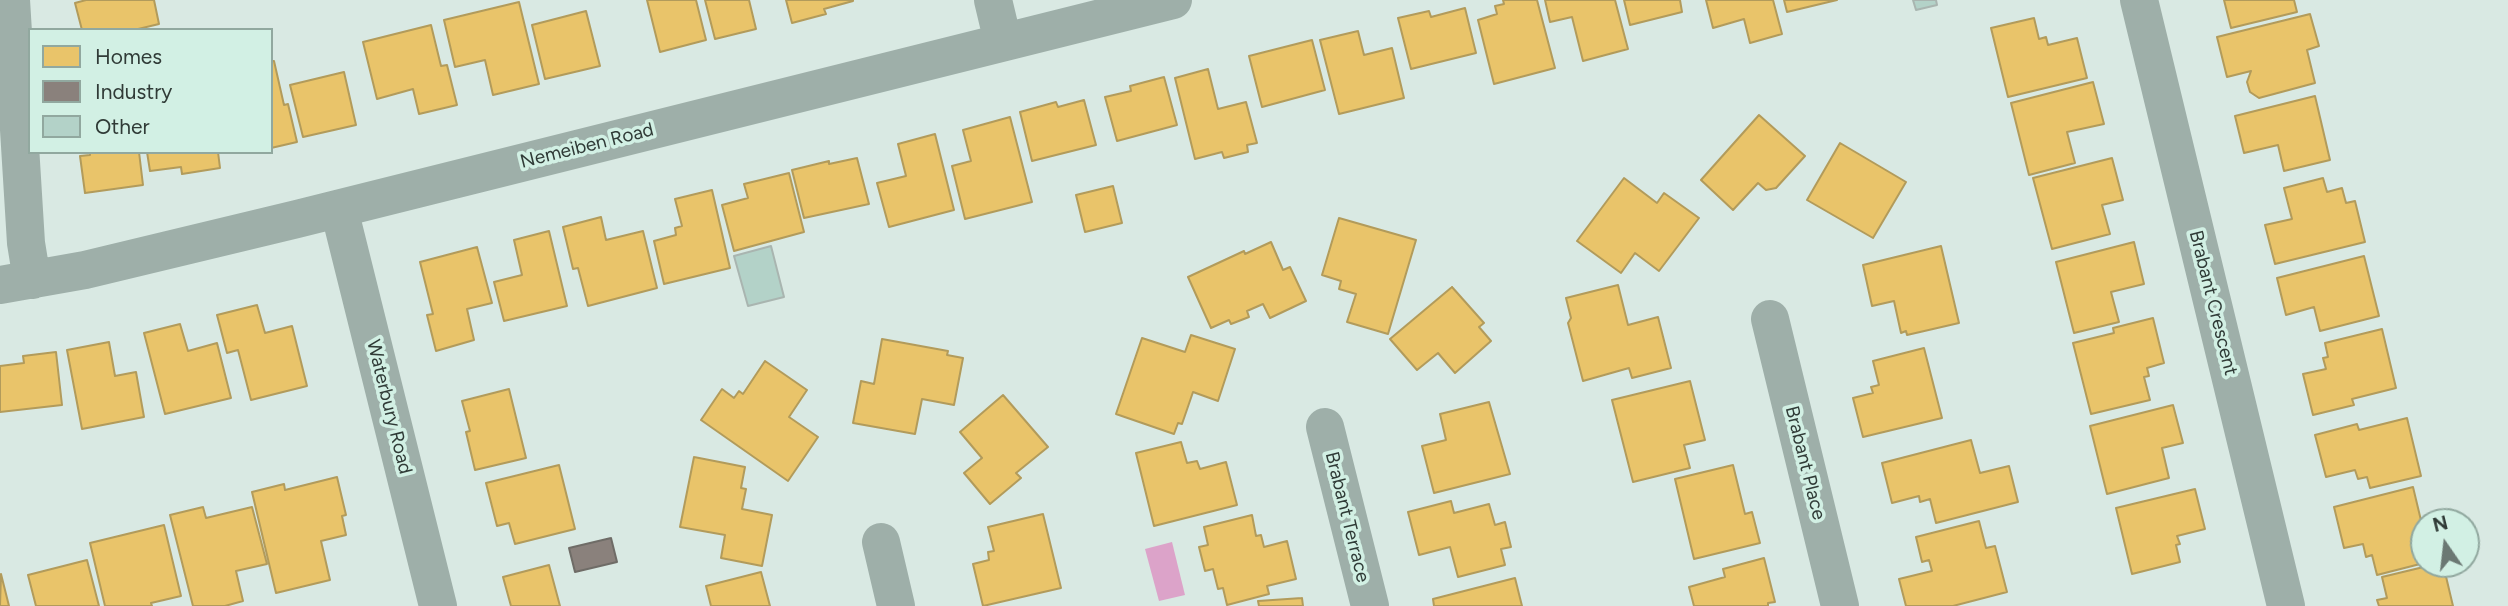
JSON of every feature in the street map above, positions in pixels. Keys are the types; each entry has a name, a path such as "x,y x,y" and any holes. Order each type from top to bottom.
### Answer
{"street":[{"path":"10,0 26,243 16,283"},
{"path":"993,0 1003,42"},
{"name":"Nemeiben Road","path":"16,283 85,270 339,209 1173,0"},
{"name":"Brabant Crescent","path":"2139,0 2286,606"},
{"name":"Waterbury Road","path":"339,209 438,606"},
{"name":"Brabant Place","path":"1770,319 1840,606"},
{"name":"Brabant Terrace","path":"1325,427 1370,606"},
{"path":"881,542 896,606"}],"shaded area":[{"path":"1172,542 1185,595 1159,601 1145,549"}],"building: Homes":[{"path":"86,0 154,0 159,24 142,28 81,28 75,3"},
{"path":"647,0 696,0 706,40 660,52"},
{"path":"705,0 749,0 756,29 715,39"},
{"path":"786,0 853,1 824,9 826,14 792,23"},
{"path":"1503,0 1537,0 1555,68 1494,84 1478,20 1497,14 1495,6 1504,4"},
{"path":"1545,0 1615,0 1628,49 1583,61 1572,17 1550,22"},
{"path":"1624,0 1680,0 1682,12 1630,25"},
{"path":"1706,0 1773,0 1782,34 1750,43 1744,19 1713,28"},
{"path":"1784,0 1837,0 1787,12"},
{"path":"2224,0 2294,0 2297,12 2231,28"},
{"path":"519,2 539,84 493,95 485,60 455,67 444,20"},
{"path":"1465,8 1476,53 1411,69 1398,18 1429,11 1431,17"},
{"path":"586,11 600,66 545,79 532,25"},
{"path":"2310,14 2319,46 2307,50 2315,83 2259,98 2250,92 2247,82 2251,71 2227,77 2217,37"},
{"path":"2034,18 2039,39 2046,37 2048,45 2077,38 2087,78 2008,97 1991,28"},
{"path":"431,25 441,66 447,65 457,105 419,114 413,89 377,99 363,42"},
{"path":"1358,31 1364,55 1392,48 1404,98 1339,114 1320,40"},
{"path":"1312,40 1325,90 1262,107 1249,56"},
{"path":"273,61 284,105 288,104 297,142 273,148"},
{"path":"1208,69 1218,109 1246,102 1257,143 1247,145 1248,152 1224,158 1222,152 1195,159 1175,78"},
{"path":"344,72 356,125 303,137 290,85"},
{"path":"1164,77 1177,125 1117,141 1105,97 1131,91 1130,86"},
{"path":"2093,82 2104,124 2067,132 2075,163 2029,175 2011,103"},
{"path":"2315,96 2330,160 2284,171 2278,145 2244,153 2235,116"},
{"path":"1084,100 1096,145 1032,161 1020,112 1056,102 1058,107"},
{"path":"1759,115 1805,156 1776,188 1766,190 1758,183 1733,210 1701,180"},
{"path":"1010,117 1032,202 965,219 952,166 971,161 963,130"},
{"path":"935,134 954,210 889,227 877,183 906,176 898,144"},
{"path":"1840,143 1906,182 1873,238 1807,200"},
{"path":"139,154 143,185 85,193 80,156"},
{"path":"147,154 218,154 220,168 182,174 181,167 150,171"},
{"path":"857,158 869,204 804,218 792,170 829,161 829,164"},
{"path":"2112,158 2123,200 2102,205 2110,234 2052,249 2033,178"},
{"path":"789,173 804,232 734,251 722,205 748,198 744,184"},
{"path":"1624,178 1657,203 1664,193 1699,218 1659,271 1635,253 1621,273 1577,241"},
{"path":"2323,178 2327,192 2342,188 2346,203 2355,201 2365,242 2275,264 2265,225 2292,219 2284,188"},
{"path":"1113,186 1122,223 1085,232 1076,195"},
{"path":"712,190 730,268 664,284 654,241 676,235 675,228 682,226 675,199"},
{"path":"601,217 606,240 643,231 657,288 588,306 578,268 573,269 563,227"},
{"path":"1339,218 1416,240 1388,334 1347,322 1356,294 1339,289 1341,281 1322,275"},
{"path":"549,231 567,306 504,321 494,282 522,275 514,240"},
{"path":"1271,242 1283,270 1290,267 1306,301 1270,318 1263,304 1247,311 1249,317 1231,324 1229,320 1211,328 1188,277 1244,251 1245,254"},
{"path":"2134,242 2144,284 2111,292 2119,322 2074,333 2056,262"},
{"path":"1941,246 1959,323 1907,335 1906,331 1901,333 1894,301 1872,306 1863,265"},
{"path":"477,247 492,303 467,309 474,340 436,351 427,315 433,314 420,262"},
{"path":"2364,256 2379,316 2320,331 2314,307 2286,315 2277,278"},
{"path":"1618,285 1628,325 1658,317 1671,368 1632,378 1629,368 1583,381 1568,323 1571,318 1566,298"},
{"path":"1452,287 1484,323 1479,327 1491,341 1455,373 1438,353 1417,370 1390,339"},
{"path":"257,305 265,333 292,326 307,386 251,400 238,350 227,353 217,315"},
{"path":"2153,318 2164,363 2147,368 2149,376 2144,377 2150,400 2091,414 2073,343 2114,333 2113,328"},
{"path":"180,324 188,351 217,343 231,398 165,414 144,333"},
{"path":"2382,329 2396,388 2352,399 2354,405 2313,415 2303,374 2326,369 2323,358 2328,357 2325,343"},
{"path":"1191,335 1235,349 1218,401 1193,392 1182,424 1178,423 1174,434 1116,414 1142,338 1185,352"},
{"path":"882,339 948,351 947,355 963,358 954,405 922,399 915,434 853,423 861,381 874,384"},
{"path":"109,342 115,376 136,372 144,417 82,429 67,350"},
{"path":"1924,348 1942,418 1863,437 1853,398 1873,393 1871,387 1879,385 1873,361"},
{"path":"56,352 62,405 0,412 0,366 24,363 23,356"},
{"path":"765,361 807,390 789,417 818,437 788,481 701,420 722,389 734,398 739,391 743,394"},
{"path":"1690,381 1705,440 1684,445 1690,468 1633,482 1612,400"},
{"path":"509,389 526,458 475,470 466,432 470,431 462,401"},
{"path":"1003,395 1048,447 1016,473 1021,478 990,504 964,473 982,458 960,432"},
{"path":"1489,402 1510,474 1434,493 1422,446 1446,440 1440,414"},
{"path":"2173,405 2183,443 2162,448 2169,478 2107,494 2090,426"},
{"path":"2407,418 2421,476 2370,488 2367,477 2358,479 2355,470 2326,477 2315,435 2357,424 2359,430"},
{"path":"1971,440 1980,473 2009,466 2018,502 1936,523 1930,499 1920,502 1919,496 1892,503 1882,463"},
{"path":"1181,442 1187,463 1197,461 1200,469 1226,462 1237,505 1154,526 1136,453"},
{"path":"694,457 745,467 741,488 746,489 742,509 772,515 762,566 721,558 725,535 680,527"},
{"path":"559,465 575,529 515,544 509,523 497,526 486,483"},
{"path":"1733,465 1745,514 1752,512 1760,543 1694,559 1675,479"},
{"path":"337,477 346,515 342,516 346,535 321,541 330,580 276,593 252,492 284,484 285,490"},
{"path":"2413,487 2418,508 2410,508 2410,567 2377,575 2372,555 2366,557 2363,544 2344,548 2334,507"},
{"path":"2195,489 2205,529 2177,536 2180,562 2132,574 2116,508"},
{"path":"1451,501 1454,513 1489,504 1495,525 1505,522 1511,547 1501,549 1505,565 1458,577 1450,547 1419,555 1408,512"},
{"path":"203,507 206,518 252,507 267,564 236,571 243,601 225,606 193,606 170,515"},
{"path":"1043,514 1061,588 983,606 973,564 989,560 988,552 994,551 988,527"},
{"path":"1252,515 1256,536 1261,535 1264,547 1287,541 1296,579 1267,586 1269,594 1227,605 1223,588 1218,589 1213,569 1205,571 1199,547 1208,545 1204,527"},
{"path":"1979,521 1986,548 1995,546 2007,592 1953,606 1906,606 1899,579 1932,571 1929,560 1922,562 1916,537"},
{"path":"164,525 181,596 151,603 152,606 105,606 90,543"},
{"path":"1764,558 1775,602 1768,603 1768,606 1694,606 1689,587 1725,577 1723,569"},
{"path":"87,560 99,606 36,606 28,575"},
{"path":"549,565 560,606 511,606 503,577"},
{"path":"2410,570 2410,578 2446,578 2453,606 2379,606 2377,600 2387,598 2382,577"},
{"path":"761,572 770,606 711,606 706,586"},
{"path":"1,574 9,606 0,606"},
{"path":"1515,578 1522,606 1434,606 1433,599"},
{"path":"1302,598 1303,606 1259,606 1258,601"}],"building: Industry":[{"path":"611,538 617,562 575,572 569,548"}],"building: Other":[{"path":"1913,0 1936,0 1937,5 1916,10"},
{"path":"771,246 784,297 748,306 734,256"}]}
